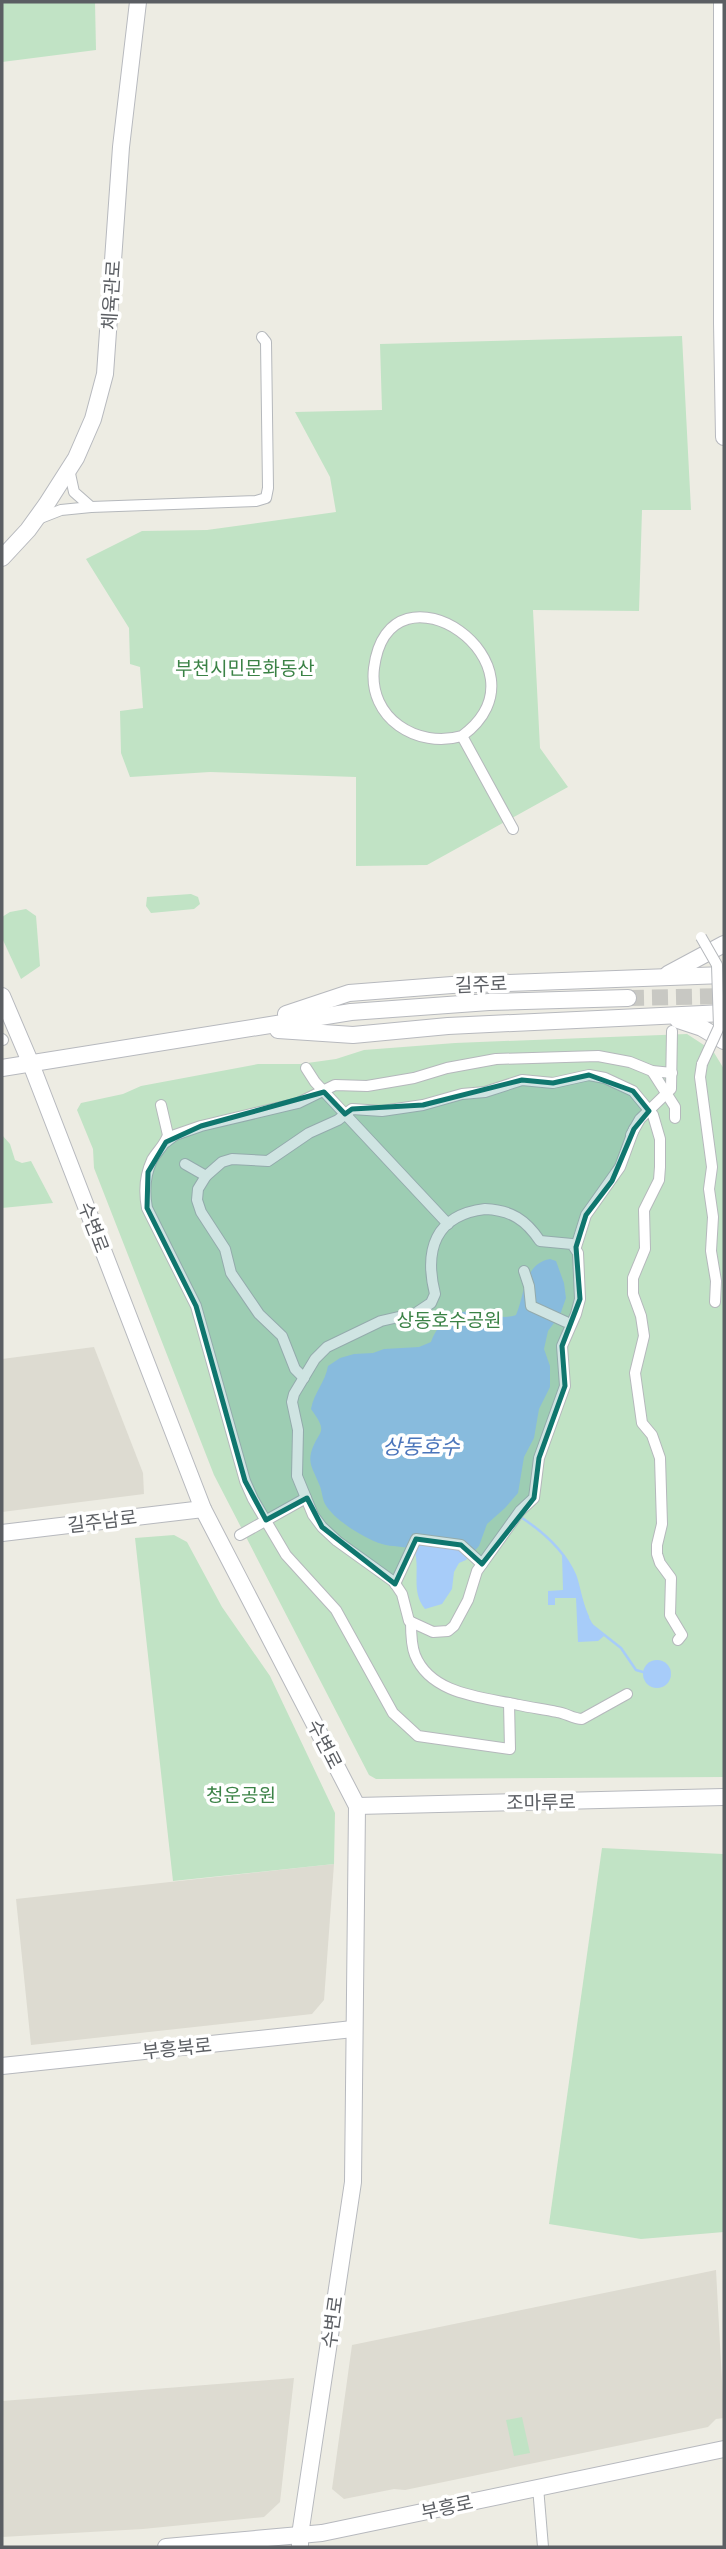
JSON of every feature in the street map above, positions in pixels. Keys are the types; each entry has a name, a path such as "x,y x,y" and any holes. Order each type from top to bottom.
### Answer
{"street":[{"name":"체육관로","path":"2,558 35,520 76,458 93,419 105,374 121,147 138,2"},
{"path":"722,2 724,437"},
{"path":"35,520 53,512 91,507 256,501 266,498 266,353 262,337"},
{"path":"69,468 74,492 91,507"},
{"path":"427,617 445,621 462,631 484,659 491,682 487,708 475,726 462,736 436,740 407,733 392,722 382,707 375,690 376,655 389,629 401,620 427,617"},
{"path":"462,736 513,829"},
{"path":"701,937 722,968 723,1027 702,1064 700,1077 712,1167 709,1189 713,1225 711,1251 716,1281 715,1302"},
{"path":"662,977 724,944"},
{"name":"길주로","path":"244,1028 349,993 452,985 662,977 722,968"},
{"name":"수변로","path":"2,996 31,1064 203,1509 357,1806 353,2182 300,2541"},
{"name":"길주로","path":"2,1068 351,1012 489,1002 628,998"},
{"path":"662,1016 695,1025 723,1027"},
{"name":"길주로","path":"244,1028 354,1035 447,1026 662,1016 723,1027"},
{"path":"628,1140 649,1111 671,1089 672,1031"},
{"path":"509,1703 510,1749 418,1736 393,1713 336,1610 286,1555 245,1481 196,1306 147,1208 145,1195 148,1172 152,1160 166,1142 188,1130 233,1117 279,1109 324,1092 335,1085 367,1086 496,1059 598,1056 630,1062 652,1071 671,1073"},
{"path":"306,1068 324,1092 448,1224"},
{"path":"652,1071 675,1107 675,1118"},
{"path":"304,1378 295,1369 282,1336 260,1314 231,1273 225,1249 201,1212 197,1200 198,1189 206,1176 222,1162 232,1159 268,1161 309,1133 330,1125 352,1109 382,1111 423,1105 462,1094 485,1092 522,1080 553,1083 589,1075 621,1084 633,1091 658,1128 659,1180 644,1210 645,1249 633,1278 633,1294 644,1336 635,1373 642,1423 652,1435 660,1458 662,1524 657,1554 671,1578 670,1615 682,1635 678,1640"},
{"path":"161,1105 168,1131 166,1142"},
{"path":"576,1247 572,1244 540,1241 522,1220 501,1210 469,1212 448,1224 437,1237 430,1257 435,1294 431,1303 416,1313 381,1321 334,1342 315,1359 293,1394 298,1430 297,1476 313,1515 322,1527 395,1584 402,1594 406,1618 433,1632 448,1632 454,1626 482,1564 520,1511 534,1498 539,1458 565,1386 562,1346 580,1299 576,1247 586,1215 616,1174 634,1129"},
{"path":"185,1164 206,1176"},
{"path":"525,1273 531,1306 562,1320"},
{"path":"240,1535 306,1498"},
{"name":"길주남로","path":"2,1533 203,1509"},
{"path":"395,1584 416,1539 461,1545 482,1564"},
{"path":"411,1622 415,1655 422,1667 436,1681 457,1692 536,1710 558,1712 575,1719 582,1719 627,1694"},
{"name":"조마루로","path":"357,1806 724,1797"},
{"name":"부흥북로","path":"2,2066 353,2029"},
{"name":"부흥로","path":"166,2547 300,2541 322,2533 724,2449"},
{"path":"538,2487 543,2547"}],"highlighted area":[{"path":"589,1075 633,1091 649,1111 634,1129 612,1181 586,1215 576,1247 580,1299 562,1346 565,1386 539,1458 534,1498 482,1564 461,1545 416,1539 395,1584 322,1527 307,1498 266,1520 245,1481 196,1306 147,1208 148,1172 166,1142 201,1126 324,1092 345,1114 352,1109 423,1105 522,1080 553,1083"}],"shaded area":[{"path":"94,1347 143,1473 144,1494 2,1512 2,1359"},
{"path":"334,1864 324,2000 312,2014 31,2045 16,1899"},
{"path":"716,2270 724,2418 716,2419 708,2427 405,2490 394,2489 344,2499 332,2489 352,2345"},
{"path":"294,2378 280,2502 264,2517 143,2529 2,2537 2,2401"}],"green space":[{"path":"2,2 95,2 96,50 2,62"},
{"name":"부천시민문화동산","path":"682,336 691,510 642,510 639,611 533,610 540,748 568,787 427,865 356,866 356,777 210,772 130,777 121,753 120,711 143,708 140,667 130,664 129,628 86,559 142,531 207,530 336,512 330,477 295,412 382,410 380,344"},
{"path":"191,894 198,897 200,904 194,909 151,913 146,906 147,897"},
{"path":"26,909 36,916 40,966 21,979 2,938 2,917 10,912"},
{"name":"상동호수공원","path":"687,1034 713,1051 724,1069 724,1777 376,1779 369,1775 214,1475 94,1168 93,1149 77,1110 81,1103 123,1094 141,1086 258,1064 300,1064 336,1059 364,1050 455,1043"},
{"path":"2,1135 10,1144 15,1160 22,1163 31,1161 53,1203 2,1208"},
{"name":"청운공원","path":"174,1535 187,1542 222,1607 270,1676 335,1813 334,1864 173,1881 135,1538"},
{"path":"602,1848 723,1854 724,2232 641,2239 549,2224"},
{"path":"522,2417 530,2453 514,2456 506,2420"}],"water":[{"name":"상동호수","path":"550,1259 556,1261 566,1298 560,1315 548,1331 544,1349 550,1366 550,1387 539,1409 534,1438 524,1457 518,1493 487,1524 479,1546 466,1560 459,1563 454,1572 452,1589 442,1604 425,1609 418,1595 414,1549 386,1545 367,1538 350,1528 325,1504 310,1461 321,1432 320,1423 311,1409 312,1403 328,1366 340,1358 384,1349 419,1347 431,1342 439,1327 451,1316 466,1311 502,1317 516,1315 530,1274 541,1262"},
{"path":"562,1554 574,1574 588,1615 604,1636 598,1641 578,1642 576,1598 555,1598 555,1605 548,1605 548,1591 563,1590"},
{"path":"657,1660 667,1664 671,1674 667,1684 657,1688 647,1684 643,1674 647,1664"}],"waterway":[{"path":"519,1516 543,1534 565,1557 575,1575 588,1617"},
{"path":"593,1626 621,1648 636,1670 643,1672"}],"tunnel":[{"path":"628,998 724,996"}]}
